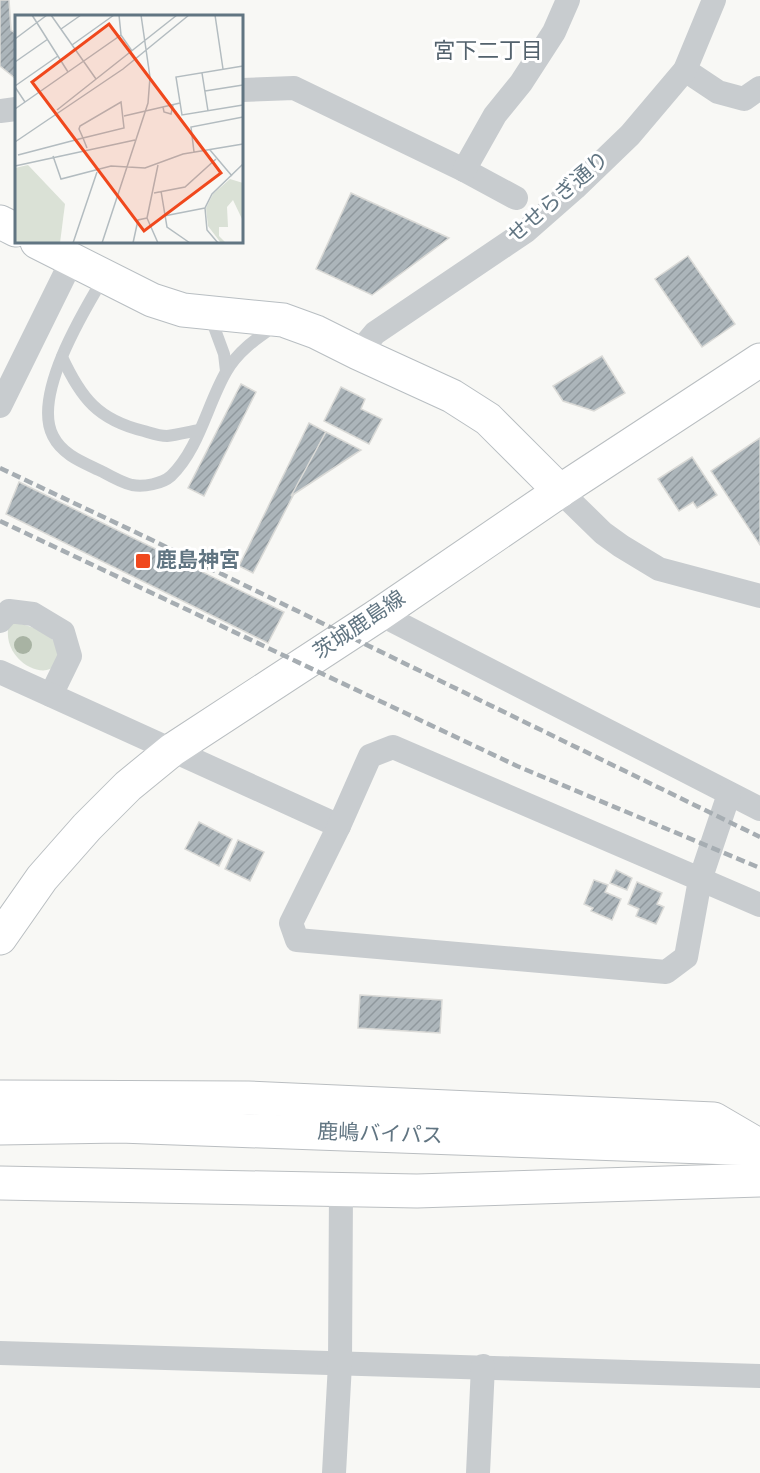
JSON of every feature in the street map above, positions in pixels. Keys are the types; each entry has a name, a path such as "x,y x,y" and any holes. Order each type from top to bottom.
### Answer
{"main road":[{"path":"0,222 15,230"},
{"path":"39,243 152,300 183,310 283,320 316,332 452,396 488,419 560,491"},
{"name":"茨城鹿島線","path":"0,938 42,878 87,827 128,786 172,750 760,360"},
{"path":"0,1097 248,1098 714,1119 760,1147"},
{"name":"鹿嶋バイパス","path":"0,1128 120,1125 760,1147"},
{"path":"0,1183 417,1191 760,1180"}],"street":[{"name":"せせらぎ通り","path":"358,353 375,333 526,231 630,135 685,70 714,0"},
{"path":"464,170 495,115 521,83 554,32 566,1"},
{"path":"685,70 718,92 744,99 760,88"},
{"path":"243,90 294,88 464,170 516,198"},
{"path":"0,111 15,109"},
{"path":"0,406 72,260"},
{"path":"560,491 603,533 660,569 760,596"},
{"path":"0,621 9,611 33,614 63,632 70,656 51,695"},
{"path":"380,614 760,809"},
{"path":"0,672 339,826"},
{"path":"729,794 700,880 686,957 666,972 297,940 291,923 339,826 370,756 393,747 700,880 760,905"},
{"path":"334,1473 340,1364 341,1190"},
{"path":"0,1353 760,1376"},
{"path":"478,1473 483,1366"}],"lane":[{"path":"104,277 72,332 54,376 48,412 49,430 57,445 65,452 132,485 150,485 170,478 183,460 199,430 226,371 246,346 283,320"},
{"path":"209,312 224,354 226,371"},
{"path":"62,357 72,378 88,402 106,416 133,428 165,436 199,430"}],"shaded area":[{"path":"9,623 27,625 53,640 58,647 59,656 55,665 42,670 24,664 11,647 8,636"}],"building":[{"path":"0,0 9,0 11,30 15,33 15,78 0,66"},
{"path":"351,193 449,238 372,295 316,269"},
{"path":"688,256 735,324 702,347 655,279"},
{"path":"602,356 625,393 594,411 563,401 553,386"},
{"path":"241,384 256,392 204,496 188,488"},
{"path":"341,387 365,399 361,409 382,419 369,444 324,421"},
{"path":"309,423 326,432 253,573 239,566"},
{"path":"326,432 361,450 291,496"},
{"path":"760,438 760,545 711,471"},
{"path":"692,457 717,495 697,508 693,502 679,511 658,479"},
{"path":"19,482 284,612 268,643 6,514"},
{"path":"199,822 232,839 219,866 185,849"},
{"path":"238,840 264,852 250,881 225,869"},
{"path":"616,870 632,878 627,890 610,883"},
{"path":"594,880 608,885 605,892 621,899 612,920 591,911 593,908 584,904"},
{"path":"637,882 662,893 657,904 664,907 656,924 636,916 639,909 628,904"},
{"path":"360,995 442,1000 440,1033 358,1028"}],"railway":[{"path":"0,468 760,837"},
{"path":"0,521 517,766 760,868"}],"place":[{"name":"鹿島神宮","path":"143,561"}],"district":[{"name":"宮下二丁目","path":"488,52"}]}
